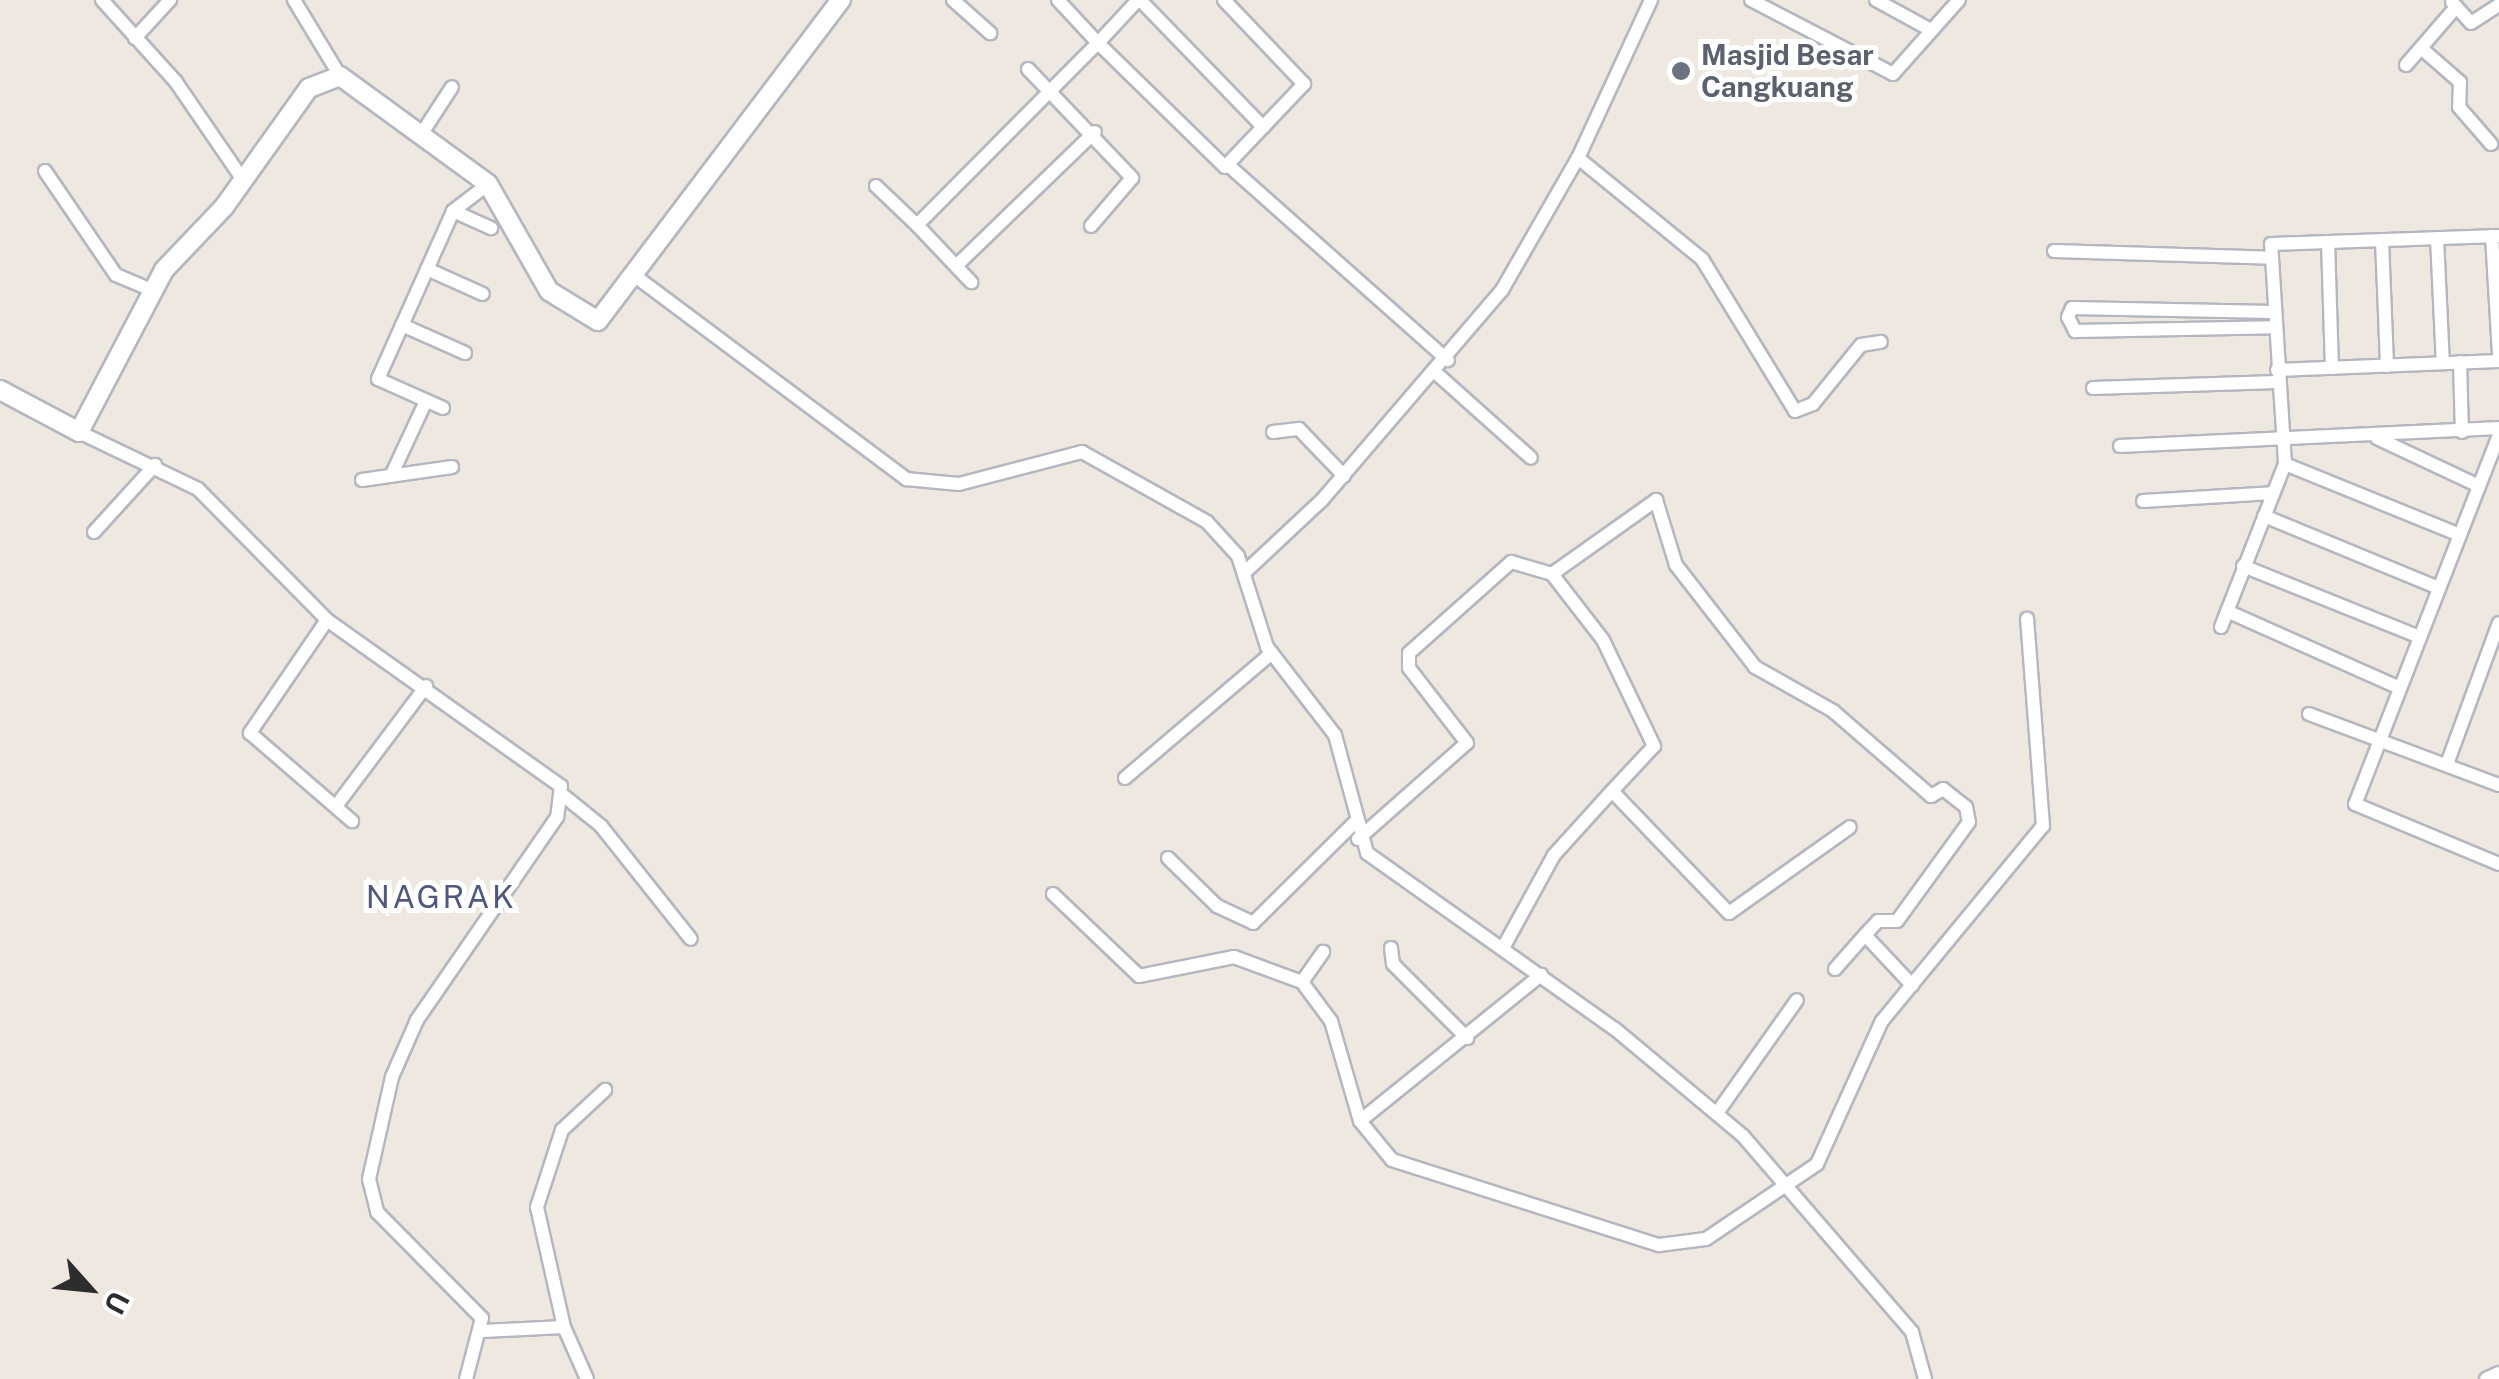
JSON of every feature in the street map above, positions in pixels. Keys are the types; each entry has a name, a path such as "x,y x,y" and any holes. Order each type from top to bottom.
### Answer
{"street":[{"path":"102,0 243,180"},
{"path":"135,38 170,0"},
{"path":"294,0 340,76 424,130 488,184 539,278 574,314 603,318 841,0"},
{"path":"953,0 990,33"},
{"path":"1058,0 1217,166 1228,164 1304,84 1224,0"},
{"path":"917,225 1139,0 1263,127"},
{"path":"1244,573 1344,476 1448,360 1502,290 1578,158 1651,0"},
{"path":"1750,0 1893,74 1958,0"},
{"path":"1880,1 1931,30"},
{"path":"2406,65 2452,2 2471,23 2499,6"},
{"path":"2421,48 2460,82 2459,107 2492,144"},
{"path":"1028,70 1094,132 1133,181 1091,226"},
{"path":"79,432 117,374 151,290 243,180 309,88 340,76"},
{"path":"424,130 452,87"},
{"path":"956,266 1094,132"},
{"path":"1578,158 1702,258 1795,411 1813,404 1860,345 1881,342"},
{"path":"1228,164 1448,360"},
{"path":"45,170 116,275 151,290"},
{"path":"443,408 378,379 453,210 488,184"},
{"path":"876,186 971,282"},
{"path":"453,210 491,228"},
{"path":"2093,388 2277,376 2332,368 2499,358 2496,236 2273,241 2272,258 2274,312 2275,327 2277,376 2280,440 2285,464 2220,627"},
{"path":"2437,238 2444,363"},
{"path":"2382,240 2387,366"},
{"path":"2328,242 2332,368"},
{"path":"2054,251 2272,258"},
{"path":"427,269 482,294"},
{"path":"635,276 906,479 959,484 1082,452 1206,522 1244,573 1272,654 1336,735 1358,839 1380,868 1542,975 1717,1112 1912,1332 1924,1379"},
{"path":"2274,312 2072,308 2068,316 2075,331 2275,327"},
{"path":"402,325 465,354"},
{"path":"2460,362 2462,432"},
{"path":"1436,373 1531,458"},
{"path":"0,390 198,489 327,620 533,761 564,796 601,826 691,940"},
{"path":"391,476 426,401"},
{"path":"1273,432 1294,426 1344,476"},
{"path":"2120,446 2499,432 2356,804 2499,864"},
{"path":"2372,436 2479,486"},
{"path":"2285,464 2460,535"},
{"path":"94,532 154,466"},
{"path":"362,480 452,468"},
{"path":"2143,501 2272,493"},
{"path":"1552,574 1656,500 1676,564 1755,668 1833,711 1931,796 1943,788 1966,808 1969,822 1897,921 1878,921 1835,968"},
{"path":"2264,516 2439,588"},
{"path":"1358,839 1467,743 1409,668 1409,653 1511,562 1552,574 1603,640 1654,746 1554,856 1503,948"},
{"path":"2243,566 2420,637"},
{"path":"2228,612 2400,688"},
{"path":"1052,894 1139,976 1234,957 1302,982 1331,1021 1360,1121 1392,1160 1658,1245 1721,1232 1817,1164 1872,1038 2043,826 2027,619"},
{"path":"327,620 250,732 352,821"},
{"path":"2446,764 2499,622"},
{"path":"1125,778 1272,654"},
{"path":"336,806 426,686"},
{"path":"2308,714 2499,784"},
{"path":"1612,791 1728,913 1798,862 1813,862 1850,826"},
{"path":"466,1379 483,1331 478,1309 370,1203 370,1179 392,1077 417,1020 564,796"},
{"path":"1168,858 1206,885 1217,906 1253,922 1356,822"},
{"path":"1865,935 1912,985"},
{"path":"1390,948 1394,964 1467,1038"},
{"path":"1302,982 1323,952"},
{"path":"1360,1121 1542,975"},
{"path":"1717,1112 1797,1000"},
{"path":"588,1379 564,1326 537,1207 562,1130 604,1090"},
{"path":"483,1331 564,1326"},
{"path":"2486,1379 2499,1374"}],"place":[{"name":"Masjid Besar Cangkuang","path":"1681,71"}],"district":[{"name":"NAGRAK","path":"441,897"}]}
